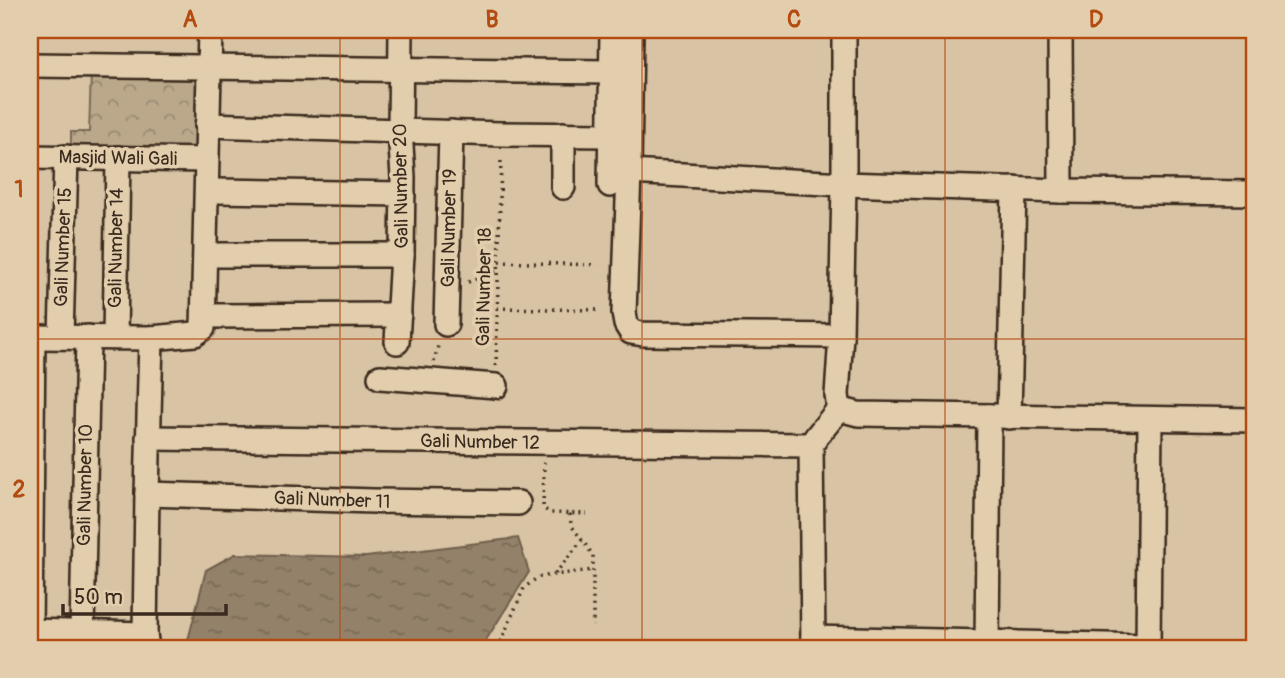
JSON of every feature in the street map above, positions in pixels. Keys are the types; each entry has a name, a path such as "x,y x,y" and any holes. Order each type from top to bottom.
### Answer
{"street":[{"path":"151,338 146,494 146,641 82,632 30,631 31,337 151,338 195,334 203,328 211,30"},
{"name":"Gali Number 20","path":"397,342 403,194 400,130 401,30"},
{"path":"610,185 612,30"},
{"path":"631,30 624,313 631,332 841,335"},
{"path":"839,409 836,395 841,335 844,30"},
{"path":"1060,30 1061,191"},
{"path":"30,65 611,72"},
{"path":"207,125 610,135"},
{"name":"Gali Number 19","path":"446,324 451,132"},
{"path":"563,134 563,187"},
{"name":"Masjid Wali Gali","path":"30,157 206,160"},
{"name":"Gali Number 15","path":"61,337 66,157"},
{"name":"Gali Number 14","path":"115,337 118,158"},
{"path":"629,172 844,184 1255,194"},
{"path":"987,645 1014,189"},
{"path":"216,191 403,194"},
{"path":"219,255 402,255"},
{"path":"204,316 399,315"},
{"name":"Gali Number 10","path":"82,632 88,337"},
{"path":"380,377 496,386"},
{"path":"839,409 858,414 1255,420"},
{"path":"839,409 811,445 813,643 1148,647 1150,419"},
{"name":"Gali Number 12","path":"148,438 811,445"},
{"name":"Gali Number 11","path":"146,494 517,503"}],"path":[{"name":"Gali Number 18","path":"496,386 501,134"},
{"path":"499,262 597,265"},
{"path":"447,289 499,270"},
{"path":"497,308 597,310"},
{"path":"431,381 435,352 446,324"},
{"path":"545,442 543,508 550,513 587,513"},
{"path":"570,513 571,526 593,555 593,626"},
{"path":"554,575 582,540"},
{"path":"498,648 524,588 538,577 593,570"}],"green space":[{"path":"91,72 196,74 195,153 71,150 71,132 89,132"}],"water":[{"path":"518,538 529,572 481,648 186,648 206,570 235,554 366,557"}]}
